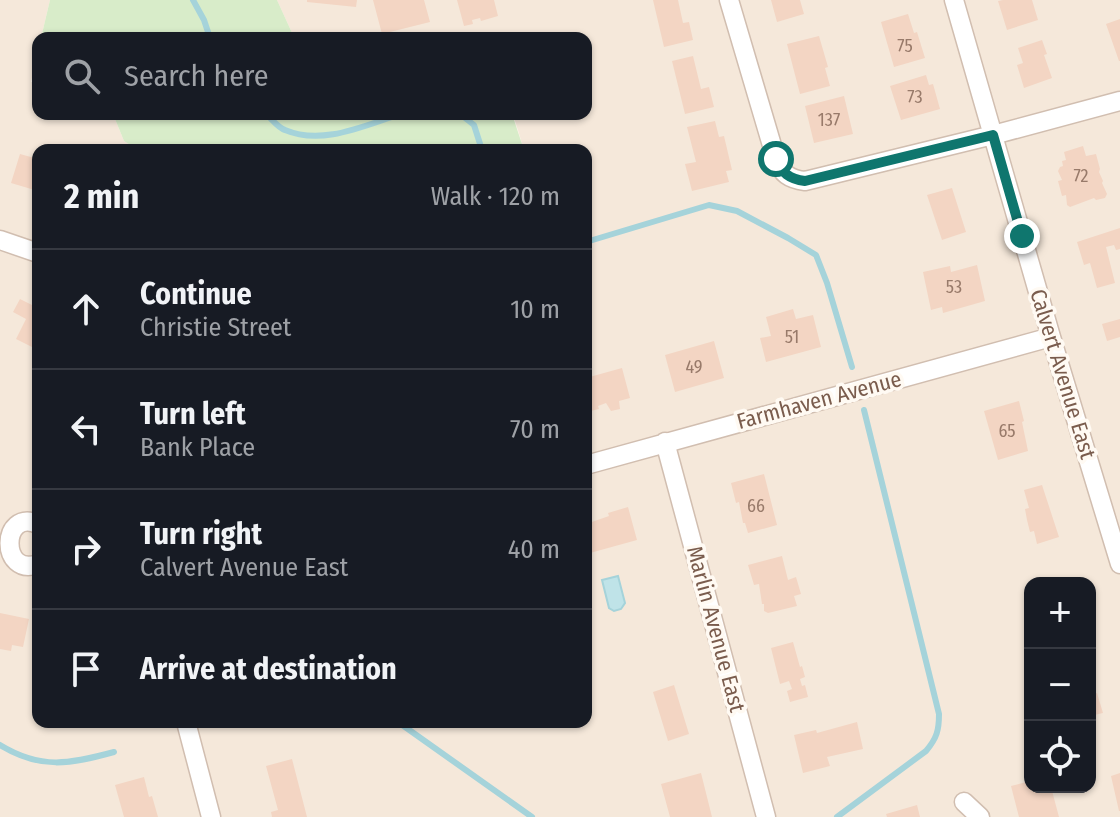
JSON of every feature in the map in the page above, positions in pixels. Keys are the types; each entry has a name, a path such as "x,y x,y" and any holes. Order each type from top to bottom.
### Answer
{"street":[{"path":"729,0 780,170 795,180 805,181 1120,101"},
{"name":"Calvert Avenue East","path":"954,0 1120,564"},
{"path":"0,240 32,251"},
{"name":"Farmhaven Avenue","path":"592,463 1051,337"},
{"name":"Marlin Avenue East","path":"665,442 766,817"},
{"path":"32,522 15,524 9,529 4,543 14,563 32,566"},
{"path":"188,728 211,817"},
{"path":"964,802 980,817"}],"shaded area":[{"path":"0,0 50,0 42,32 32,32 32,120 115,120 124,141 129,144 32,144 32,728 592,728 592,144 522,144 515,120 592,120 592,32 292,32 277,0 1120,0 1120,817 0,817"}],"green space":[{"path":"50,0 277,0 292,32 42,32"},
{"path":"115,120 514,120 522,144 129,144 124,141"}],"water":[{"path":"618,576 625,603 621,609 614,611 609,608 602,580"}],"building":[{"path":"307,0 357,0 356,7"},
{"path":"373,0 424,0 430,22 381,32"},
{"path":"457,0 494,0 498,16 472,20 473,24 464,26"},
{"path":"653,0 678,0 683,23 689,22 693,40 664,47"},
{"path":"771,0 800,0 804,14 777,22"},
{"path":"1032,0 1038,20 1007,30 998,1"},
{"path":"908,14 925,58 894,67 881,22"},
{"path":"1120,19 1120,61 1119,61 1106,24"},
{"path":"819,36 830,86 800,94 787,44"},
{"path":"1042,40 1052,78 1024,88 1017,65 1023,63 1018,48"},
{"path":"693,56 701,89 709,87 714,107 685,114 672,61"},
{"path":"926,75 929,85 933,84 940,109 901,120 890,86"},
{"path":"844,96 853,134 814,143 805,106"},
{"path":"715,121 719,137 724,136 732,170 726,171 729,182 692,191 685,164 696,162 687,127"},
{"path":"1083,146 1086,156 1096,154 1107,194 1105,198 1094,198 1070,207 1066,195 1062,196 1058,181 1062,180 1058,171 1063,166 1062,161 1066,160 1064,152"},
{"path":"20,154 32,157 32,189 11,183"},
{"path":"952,188 966,232 942,240 927,195"},
{"path":"1120,228 1120,249 1116,250 1114,245 1106,247 1115,283 1097,288 1090,263 1084,265 1077,242"},
{"path":"977,265 985,301 943,313 942,307 931,310 923,272 950,266 951,272"},
{"path":"20,299 32,305 32,347 16,339 26,319 13,312"},
{"path":"793,309 796,319 813,315 821,347 766,362 760,338 771,336 766,317"},
{"path":"1120,319 1120,337 1107,341 1102,324"},
{"path":"714,341 724,378 675,392 665,355"},
{"path":"622,368 630,398 619,401 620,409 611,411 606,403 592,411 592,376"},
{"path":"1019,401 1028,451 998,460 984,411"},
{"path":"764,474 777,525 748,533 731,483"},
{"path":"1042,485 1059,537 1037,544 1027,520 1025,509 1029,508 1024,490"},
{"path":"628,507 637,540 592,552 592,522 609,516 608,513"},
{"path":"782,556 788,580 796,577 801,594 794,596 797,606 768,613 764,611 759,584 754,585 748,565"},
{"path":"0,613 29,619 23,647 12,645 11,651 0,649"},
{"path":"793,642 805,677 800,679 808,697 790,702 787,691 792,689 789,681 780,684 771,648"},
{"path":"674,685 689,734 668,741 653,692"},
{"path":"1097,693 1103,713 1096,715"},
{"path":"857,722 863,749 827,757 830,766 803,773 794,735 816,730 817,733"},
{"path":"292,759 307,817 272,817 271,812 278,810 266,766"},
{"path":"701,773 712,817 670,817 661,784"},
{"path":"1120,773 1120,811 1119,811 1111,776"},
{"path":"144,777 158,817 124,817 115,785"},
{"path":"1024,783 1024,793 1053,793 1059,817 1019,817 1011,786"},
{"path":"917,805 920,817 887,817 886,814"}],"waterway":[{"path":"193,0 208,32"},
{"path":"272,120 282,129 314,136 344,132 383,120"},
{"path":"468,120 474,125 480,144"},
{"path":"592,240 709,205 737,211 816,255 852,367"},
{"path":"837,817 926,751 935,738 939,720 864,410"},
{"path":"406,728 532,817"},
{"path":"0,745 29,758 56,762 114,752"}],"route":[{"path":"776,159 780,170 787,176 805,181 993,135 1022,236"}]}
